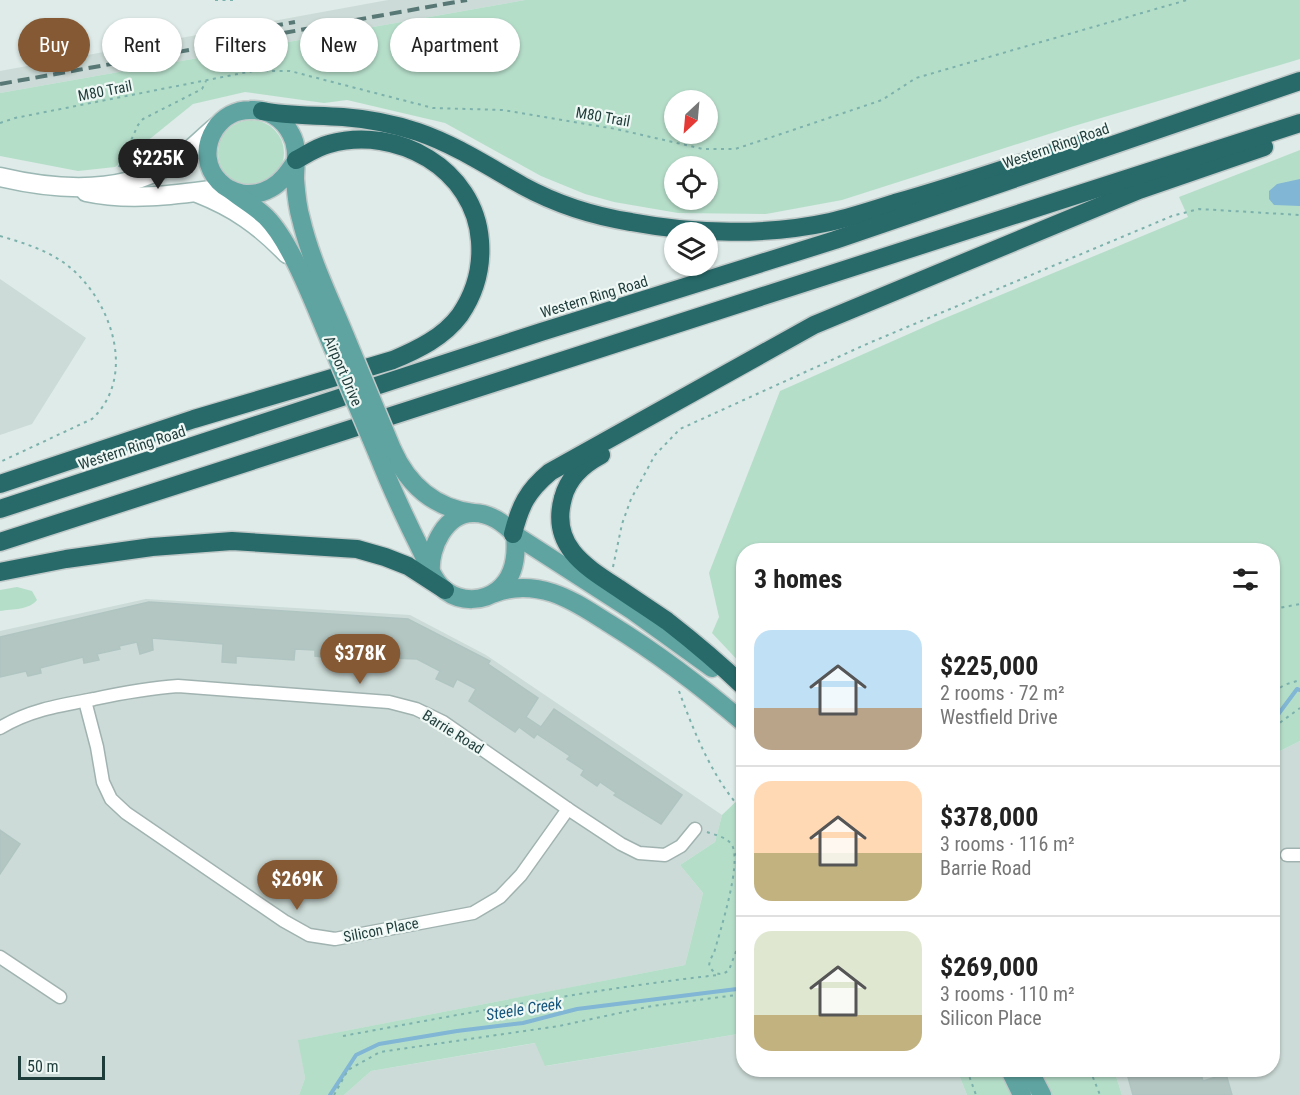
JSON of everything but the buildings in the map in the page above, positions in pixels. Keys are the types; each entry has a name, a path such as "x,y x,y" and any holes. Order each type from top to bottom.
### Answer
{"highway":[{"name":"Western Ring Road","path":"0,509 541,332 835,240 1300,81"},
{"path":"261,111 290,115 359,118 397,126 436,139 492,167 524,187 558,202 596,214 664,227 731,231 793,228 830,222 938,191 1150,121 1245,98"},
{"path":"0,542 1300,123"},
{"path":"514,534 519,510 524,500 550,472 814,326 979,259 1139,190 1300,134"},
{"path":"0,484 194,419 393,360 418,349 459,316 477,280 480,244 473,209 449,173 416,151 396,144 371,141 345,141 329,144 296,161"},
{"path":"705,387 589,462 568,484 561,505 560,517 564,538 574,556 590,570 667,621 707,652 736,679"},
{"path":"0,572 66,559 141,549 232,541 357,549 408,566 445,590"}],"main road":[{"path":"0,177 27,184 118,196 228,189 253,193 271,188 286,175 296,161 296,147 290,131 276,116 261,111 247,110 232,114 180,157 150,174 114,183 70,188"},
{"path":"217,126 208,146 209,165 215,178 228,189"},
{"name":"Airport Drive","path":"296,161 297,204 341,346 385,452 399,505 431,572"},
{"name":"Airport Drive","path":"228,189 265,216 284,242 341,346"},
{"path":"195,192 252,221 270,236 294,262"},
{"name":"Airport Drive","path":"385,452 425,495 443,505 474,513"},
{"path":"736,689 675,640 484,514 474,513 460,517 442,533 432,553 431,572 445,590 462,598 472,599 507,589 527,588 566,598 623,632 681,673 736,717"},
{"path":"495,593 510,576 515,559 514,534"},
{"path":"1013,1077 1022,1095"},
{"path":"1033,1077 1042,1095"}],"street":[{"name":"Barrie Road","path":"0,728 16,718 47,708 149,688 178,686 389,702 416,709 443,722 568,809 621,844 639,853 665,855 681,846 695,829"},
{"name":"Silicon Place","path":"85,700 103,782 111,799 126,813 284,921 309,935 335,939 473,913 500,897 520,875 568,809"},
{"path":"1287,855 1300,855"},
{"path":"0,957 60,997"}],"path":[{"path":"215,0 237,0"},
{"name":"M80 Trail","path":"0,123 15,118 253,71 290,71 433,108 502,110 627,131 703,149 735,149 882,100 916,78 1187,0"},
{"path":"113,173 119,168 143,119 202,89 206,81"},
{"path":"609,582 622,524 631,499 655,455 680,429 880,338 1172,216 1199,209 1300,215"},
{"path":"0,236 46,252 77,273 94,294 107,319 117,358 110,393 102,408 92,419 0,462"},
{"path":"1280,608 1300,604"},
{"path":"681,673 678,687 694,733 736,801"},
{"path":"1280,688 1300,680"},
{"path":"1280,723 1300,708"},
{"path":"695,829 727,839 732,844 735,855 728,902 709,966 712,972 718,975"},
{"path":"343,1036 551,997 725,974 729,970 736,951"},
{"path":"334,1095 348,1070 380,1052 559,1026 652,1006 736,995"},
{"path":"970,1077 976,1095"},
{"path":"1093,1077 1100,1095"}],"shaded area":[{"path":"388,0 525,0 423,18 390,18 390,24 378,26 378,18 300,18 300,40 288,42 288,18"},
{"path":"194,36 194,59 182,61 182,38"},
{"path":"102,52 102,72 119,72 0,93 0,71 18,68 18,72 90,72 90,55"},
{"path":"0,279 86,338 32,424 0,435"},
{"path":"146,599 410,615 486,655 722,815 715,842 680,865 703,893 685,965 299,1040 305,1078 299,1095 0,1095 0,631"},
{"path":"1300,741 1300,1095 1122,1095 1116,1077 1280,1077 1280,751"},
{"path":"736,1034 736,1077 960,1077 967,1095 344,1095 371,1071 536,1043 546,1066"}],"green space":[{"path":"525,0 1300,0 1300,59 1074,126 842,200 766,214 678,213 614,202 585,194 541,176 445,123 347,100 324,103 245,92 193,104 115,167 78,171 0,156 0,93 119,72 182,72 182,61 194,59 194,72 288,72 288,42 300,40 300,72 378,72 378,26 390,24 390,72 520,72 520,18 423,18"},
{"path":"244,120 258,120 270,125 279,134 284,153 282,166 275,177 258,186 244,186 232,181 223,172 218,160 218,146 223,134 232,125"},
{"path":"1300,150 1300,741 1280,751 1280,543 736,543 736,658 712,633 719,617 709,573 780,391 938,321 1188,217 1179,197"},
{"path":"17,587 32,591 37,600 25,607 0,611 0,590"},
{"path":"736,802 736,1034 545,1066 535,1043 371,1071 344,1095 299,1095 305,1078 298,1040 685,965 703,893 680,865 715,842 722,815"},
{"path":"960,1077 1116,1077 1122,1095 967,1095"}],"water":[{"path":"1300,179 1300,206 1274,205 1269,199 1269,191 1277,184"}],"waterway":[{"name":"Steele Creek","path":"1280,712 1297,689 1300,690"},
{"name":"Steele Creek","path":"330,1095 356,1055 379,1044 523,1023 577,1009 736,989"}],"railway":[{"path":"0,84 467,0"},
{"path":"288,23 295,22"}]}
